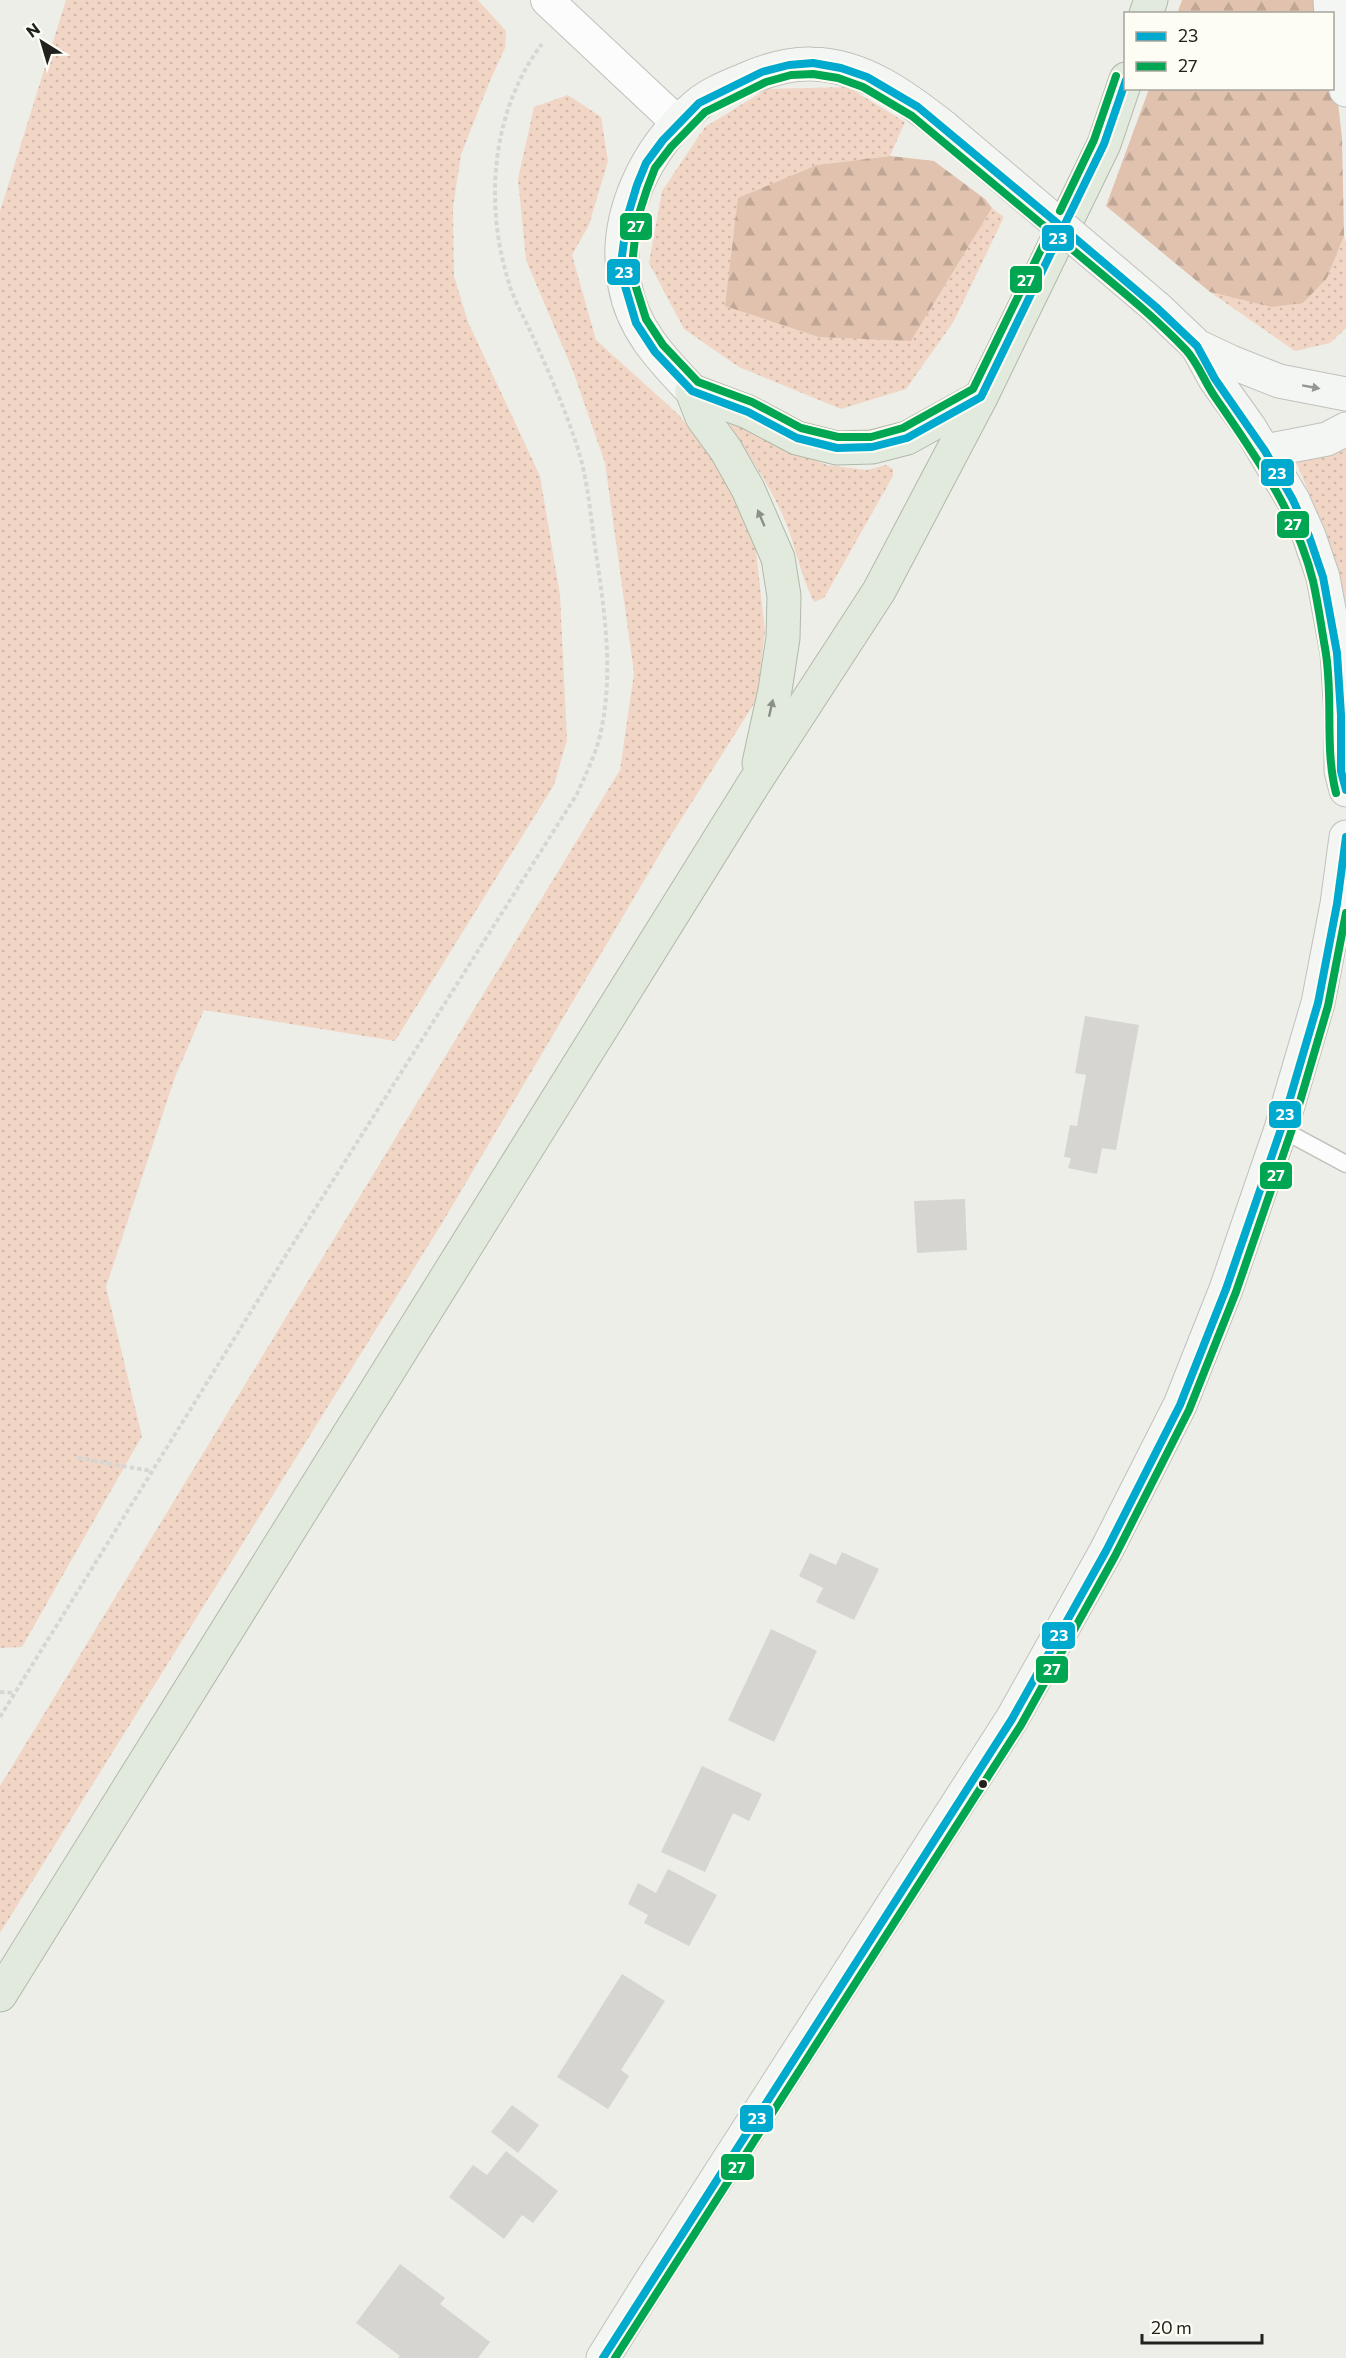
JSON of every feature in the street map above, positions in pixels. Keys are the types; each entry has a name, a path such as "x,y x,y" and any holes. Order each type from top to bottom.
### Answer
{"highway":[{"path":"0,1995 753,785 879,591 981,397 1104,144 1124,82"},
{"path":"693,391 748,412 797,438 837,448 872,447 907,438 981,397"},
{"path":"693,391 702,417 726,450 748,489 778,558 784,596 783,638 775,690 753,785"}],"street":[{"path":"555,8 678,123"},
{"path":"1334,37 1346,90"},
{"path":"693,391 656,352 636,323 625,286 622,256 627,218 637,185 646,163 678,123 699,103 731,85 762,72 789,65 813,63 841,68 867,77 918,107 1156,307 1197,346 1279,381 1346,394"},
{"path":"1197,346 1215,380 1257,440 1293,500 1309,536 1323,577 1337,653 1341,715 1341,771 1346,790"},
{"path":"1257,440 1279,381"},
{"path":"1257,440 1327,439 1346,429"},
{"path":"603,2358 1012,1719 1106,1551 1180,1405 1226,1289 1281,1129 1318,1003 1346,837"}],"lane":[{"path":"1281,1129 1346,1164"}],"path":[{"path":"0,1717 151,1471 577,794 594,758 603,725 606,638 585,472 562,406 509,285 498,246 494,204 503,127 518,86 538,51 555,8"},
{"path":"78,1458 151,1471"},
{"path":"0,1692 14,1693"}],"shaded area":[{"path":"66,0 478,0 506,31 505,48 461,155 453,207 454,276 468,322 540,476 560,595 567,740 554,785 395,1041 204,1010 175,1077 106,1287 142,1436 22,1647 0,1648 0,211"},
{"path":"848,87 905,122 890,156 817,165 911,341 992,208 1004,217 954,321 906,389 841,409 739,367 684,329 649,263 662,191 705,127 767,89"},
{"path":"568,95 601,117 608,161 589,225 572,255 596,340 679,415 721,471 753,525 765,631 757,699 668,840 441,1225 0,1933 0,1786 620,770 634,673 605,463 573,371 526,260 518,179 534,107"},
{"path":"1344,236 1346,243 1346,328 1330,343 1295,351 1210,292 1271,307 1327,278"},
{"path":"728,422 740,424 784,448 827,465 867,470 886,465 893,469 893,476 824,598 814,602 780,509"},
{"path":"1346,440 1346,604 1318,514 1293,455"}],"green space":[{"path":"1182,0 1325,0 1327,12 1178,12"},
{"path":"1334,68 1342,138 1344,236 1327,278 1303,303 1271,307 1210,292 1106,206 1149,90 1334,90"},
{"path":"890,156 934,161 985,199 992,208 911,341 819,337 725,306 738,198 817,165"}],"building":[{"path":"1085,1016 1139,1025 1116,1150 1102,1148 1097,1174 1068,1168 1071,1158 1064,1157 1070,1125 1077,1126 1086,1075 1075,1073"},
{"path":"965,1199 967,1250 917,1253 914,1201"},
{"path":"842,1552 879,1569 854,1620 816,1602 823,1588 799,1576 810,1553 836,1565"},
{"path":"771,1629 817,1651 774,1742 728,1720"},
{"path":"702,1766 762,1794 749,1821 733,1813 705,1872 661,1852"},
{"path":"668,1869 717,1895 689,1946 644,1923 648,1915 628,1904 638,1883 656,1893"},
{"path":"622,1974 665,2001 621,2070 629,2076 608,2109 557,2077"},
{"path":"512,2105 539,2125 518,2153 491,2132"},
{"path":"506,2151 558,2191 533,2223 522,2215 504,2239 449,2197 473,2165 487,2175"},
{"path":"400,2264 445,2298 440,2304 490,2342 478,2358 398,2358 400,2356 356,2323"}],"transit line":[{"name":"23","path":"813,63 841,68 867,77 918,107 1063,228 981,397 907,438 872,447 837,448 797,438 748,412 692,391 655,352 636,323 625,286 622,256 627,218 646,163 663,140 699,103 762,72 789,65 813,63"},
{"name":"27","path":"813,74 838,78 863,87 912,116 1050,231 973,389 903,428 871,437 838,437 801,428 752,402 698,382 663,345 646,319 635,284 633,256 637,220 655,168 671,147 705,112 766,82 791,75 813,74"},
{"name":"27","path":"1060,211 1094,140 1116,76"},
{"name":"23","path":"1063,228 1104,144 1124,86"},
{"name":"23","path":"1063,228 1156,307 1197,346 1215,379 1265,451 1293,500 1309,536 1323,577 1337,653 1341,715 1341,771 1346,790"},
{"name":"27","path":"1067,245 1143,309 1186,350 1259,462 1285,507 1306,556 1318,606 1328,666 1330,757 1336,793"},
{"name":"23","path":"603,2358 1012,1719 1106,1551 1180,1405 1226,1289 1281,1129 1318,1003 1337,904 1346,837"},
{"name":"27","path":"615,2358 1021,1725 1115,1556 1189,1410 1236,1292 1291,1132 1328,1006 1346,913"}]}
